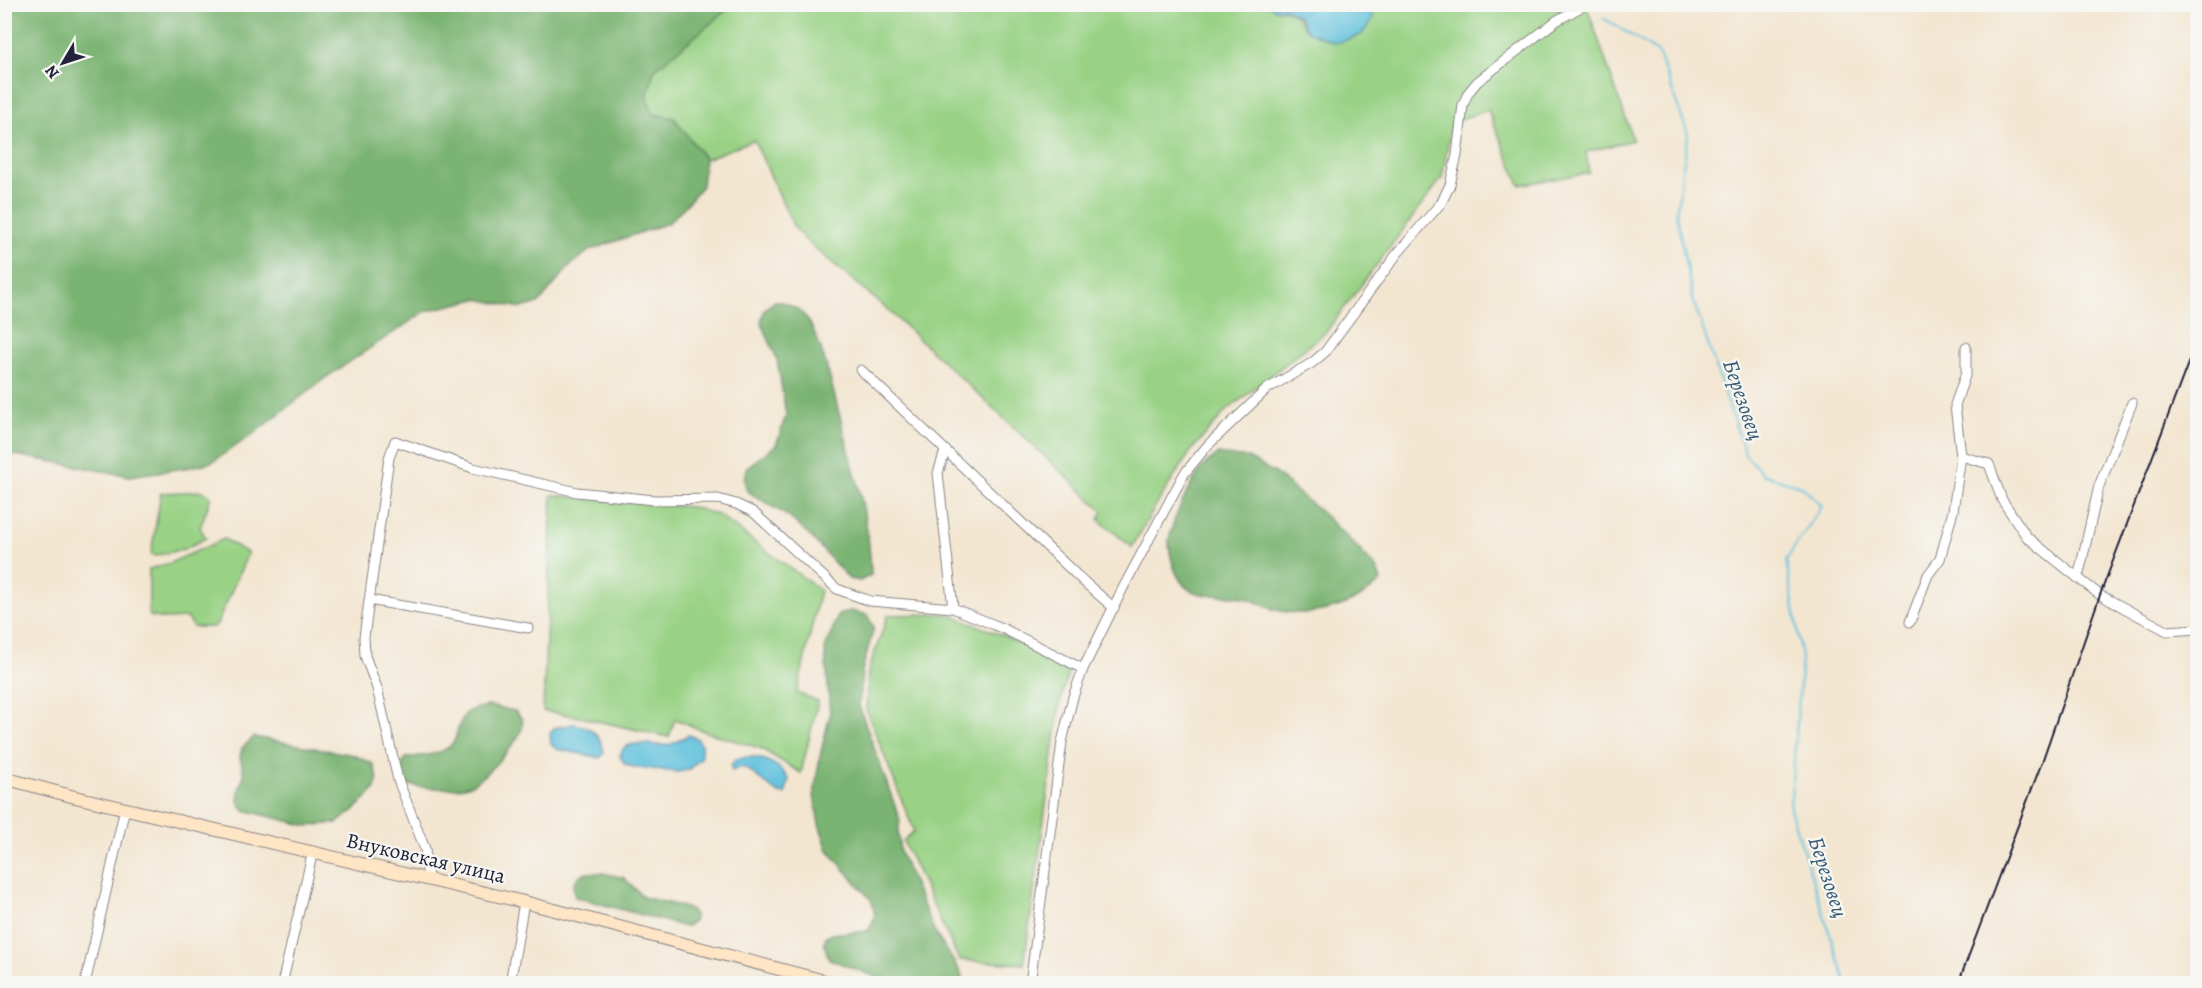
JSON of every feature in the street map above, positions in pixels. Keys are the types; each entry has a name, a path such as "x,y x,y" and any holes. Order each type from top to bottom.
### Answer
{"main road":[{"name":"Внуковская улица","path":"4,778 524,902 836,984"}],"street":[{"path":"1030,984 1062,742 1073,697 1083,669 1184,474 1208,445 1267,389 1312,363 1325,352 1397,254 1441,203 1450,185 1457,155 1463,105 1473,87 1527,42 1556,21 1586,4"},
{"path":"1910,622 1928,574 1940,558 1953,511 1961,456 1955,405 1966,373 1966,347"},
{"path":"861,370 1114,608"},
{"path":"2078,578 2099,486 2132,403"},
{"path":"428,879 424,849 398,780 377,688 365,656 364,637 388,458 395,441 473,468 577,492 654,500 718,499 736,504 753,512 837,589 870,601 953,608 1002,628 1083,669"},
{"path":"945,451 938,473 953,608"},
{"path":"1961,456 1989,464 2002,500 2027,537 2100,595 2167,631 2198,629"},
{"path":"369,600 528,628"},
{"path":"86,984 125,808"},
{"path":"282,984 313,851"},
{"path":"510,984 524,902"}],"green space":[{"path":"5,4 733,5 654,70 647,97 653,114 674,118 705,159 702,186 668,223 590,250 569,267 539,303 521,308 477,299 426,311 324,379 256,432 212,462 130,476 5,453 4,217 7,215 9,149 4,141"},
{"path":"1586,4 1633,140 1586,152 1589,173 1520,185 1488,110 1452,122 1442,178 1326,332 1225,412 1191,451 1132,547 1099,520 1103,511 887,309 804,239 793,225 754,140 705,159 674,118 653,114 647,97 654,70 733,5 1269,5 1274,9 1286,10 1294,14 1307,31 1373,19 1370,5"},
{"path":"775,301 794,307 803,314 814,332 827,366 855,473 868,534 871,575 860,581 849,579 812,538 788,516 747,491 744,480 746,468 776,445 786,415 777,359 761,322 764,310"},
{"path":"1218,454 1248,458 1275,473 1352,542 1377,569 1381,581 1346,604 1318,612 1304,613 1276,610 1242,597 1206,595 1188,589 1174,568 1169,544 1170,536 1176,516 1191,484 1203,467"},
{"path":"203,491 211,497 200,528 206,538 184,549 154,556 151,554 161,493"},
{"path":"552,495 691,507 718,515 820,590 797,693 818,701 801,773 760,748 706,732 675,719 669,737 543,711"},
{"path":"224,539 248,553 217,624 213,627 193,627 188,618 164,619 149,616 149,569 170,563"},
{"path":"850,611 867,615 874,627 862,671 859,706 900,820 898,833 900,852 935,933 960,971 962,983 892,983 829,959 824,944 826,936 831,934 869,930 875,916 872,901 828,850 819,824 814,795 830,714 825,649 838,615"},
{"path":"947,614 1002,635 1069,669 1060,703 1024,964 959,960 903,841 914,831 866,709 868,672 888,615"},
{"path":"490,706 515,711 522,719 522,728 507,752 490,769 474,783 463,787 437,788 406,784 402,765 406,758 430,754 447,748 454,741 464,715 476,708"},
{"path":"254,737 354,755 373,764 378,779 374,790 356,809 337,823 308,826 244,810 238,801 244,775 240,757 242,748"},
{"path":"583,873 603,873 624,878 643,897 693,911 695,920 686,927 575,897 574,884"}],"water":[{"path":"1269,5 1370,5 1373,19 1361,35 1336,43 1307,31 1299,16 1284,8 1274,9"},
{"path":"574,724 590,729 598,736 604,753 600,758 557,749 551,744 550,734 554,728"},
{"path":"689,735 698,739 701,745 701,758 689,769 678,772 634,767 625,764 620,756 627,746 633,744 667,745"},
{"path":"748,757 766,760 786,775 789,780 785,794 778,793 747,769 741,767 732,771 731,765 736,759"}],"waterway":[{"name":"Березовец","path":"1603,18 1658,52 1688,134 1676,214 1693,300 1746,456 1764,475 1801,486 1822,506 1786,560 1802,658 1790,809 1846,984"}],"railway":[{"path":"1958,984 2042,762 2100,595 2198,337"}]}
